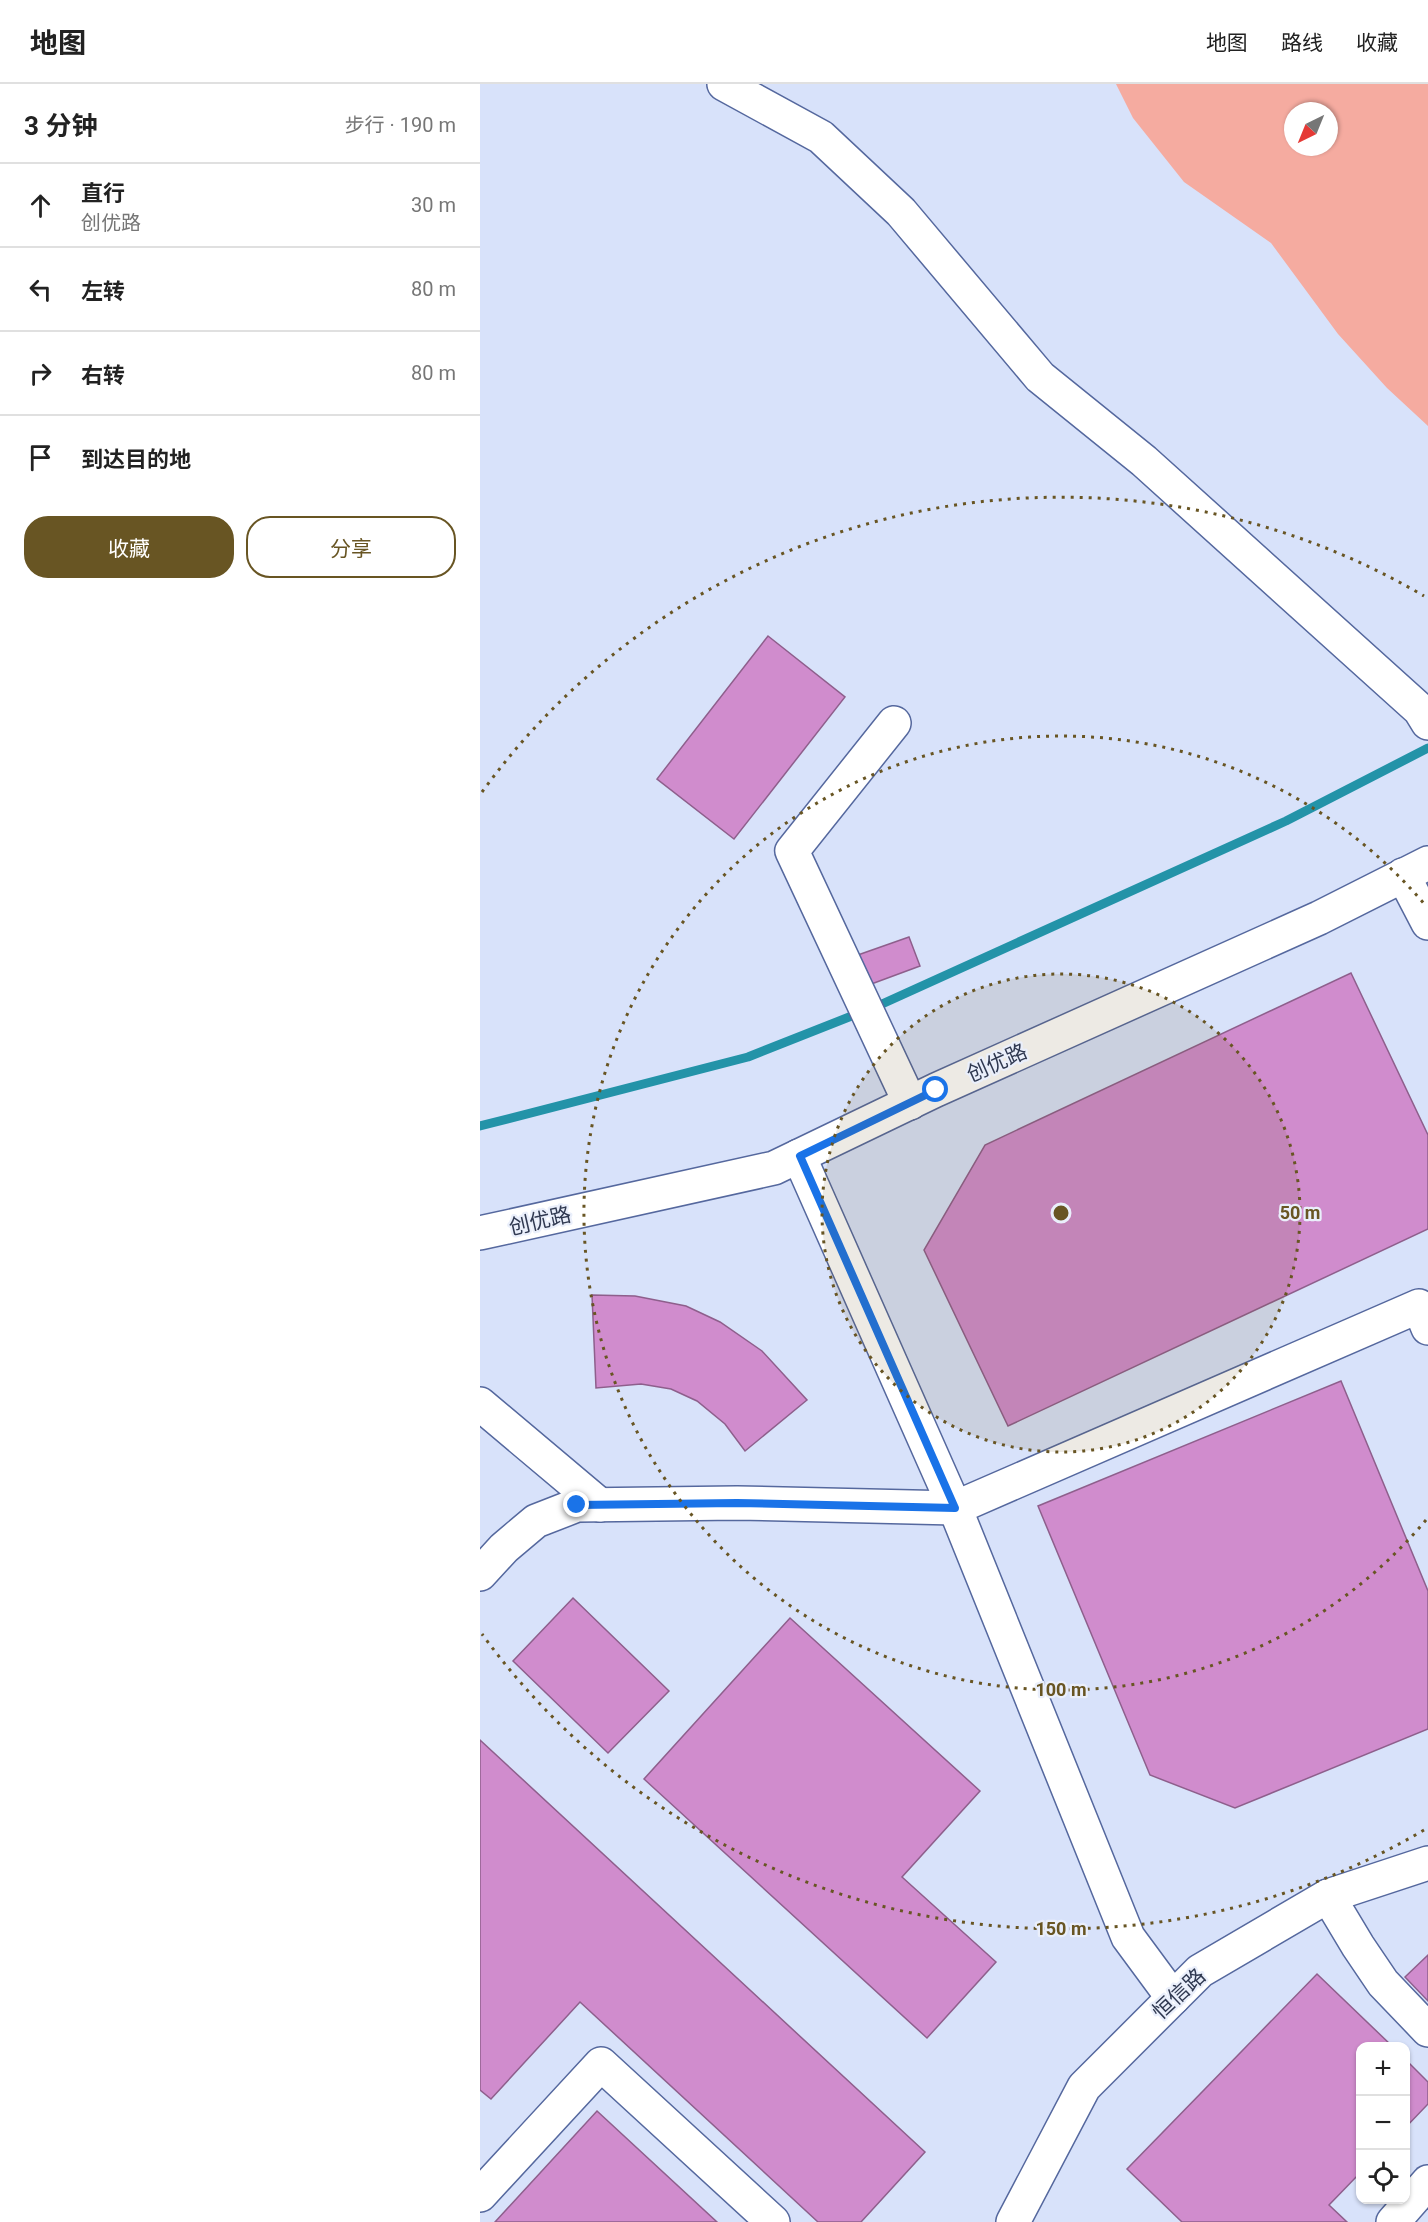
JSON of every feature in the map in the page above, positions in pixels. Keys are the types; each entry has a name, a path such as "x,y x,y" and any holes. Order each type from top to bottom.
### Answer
{"street":[{"path":"724,84 821,136 901,212 1040,377 1144,461 1420,710 1426,720"},
{"path":"894,723 792,851 910,1103"},
{"path":"1416,869 1428,923"},
{"name":"创优路","path":"480,1233 774,1168 910,1103 1319,918 1416,869"},
{"path":"800,1156 955,1508 1128,1937 1173,1998"},
{"path":"480,1574 504,1548 536,1521 577,1505 737,1503 955,1508 1425,1312"},
{"path":"480,1404 600,1505"},
{"name":"恒信路","path":"1013,2222 1084,2088 1200,1971 1328,1896 1428,1863"},
{"path":"1328,1896 1383,1983 1428,2030"},
{"path":"480,2195 601,2064 773,2222"},
{"path":"1393,2222 1428,2182"}],"shaded area":[{"path":"1116,84 1428,84 1428,426 1387,388 1338,334 1271,243 1184,182 1133,118"}],"building":[{"path":"768,636 845,697 734,839 657,779"},
{"path":"909,937 920,966 866,986 855,956"},
{"path":"1351,973 1428,1135 1428,1229 1008,1426 924,1250 985,1145"},
{"path":"592,1295 635,1296 686,1306 720,1322 762,1351 807,1400 745,1451 725,1424 697,1401 671,1389 641,1384 596,1388"},
{"path":"1341,1381 1428,1591 1428,1729 1235,1808 1150,1775 1038,1506"},
{"path":"573,1598 669,1691 608,1753 513,1661"},
{"path":"790,1618 980,1791 902,1877 996,1962 927,2038 644,1779"},
{"path":"480,1740 925,2152 861,2222 818,2222 580,2002 491,2099 480,2090"},
{"path":"1428,1955 1428,2001 1405,1977"},
{"path":"1317,1974 1388,2042 1356,2042 1356,2177 1329,2205 1347,2222 1182,2222 1127,2169"},
{"path":"1410,2064 1428,2082 1428,2104 1410,2123"},
{"path":"597,2111 717,2222 495,2222"}],"waterway":[{"path":"480,1126 748,1057 882,1004 1286,821 1428,748"}],"route":[{"path":"577,1505 737,1503 955,1508 800,1156 936,1090"}]}
